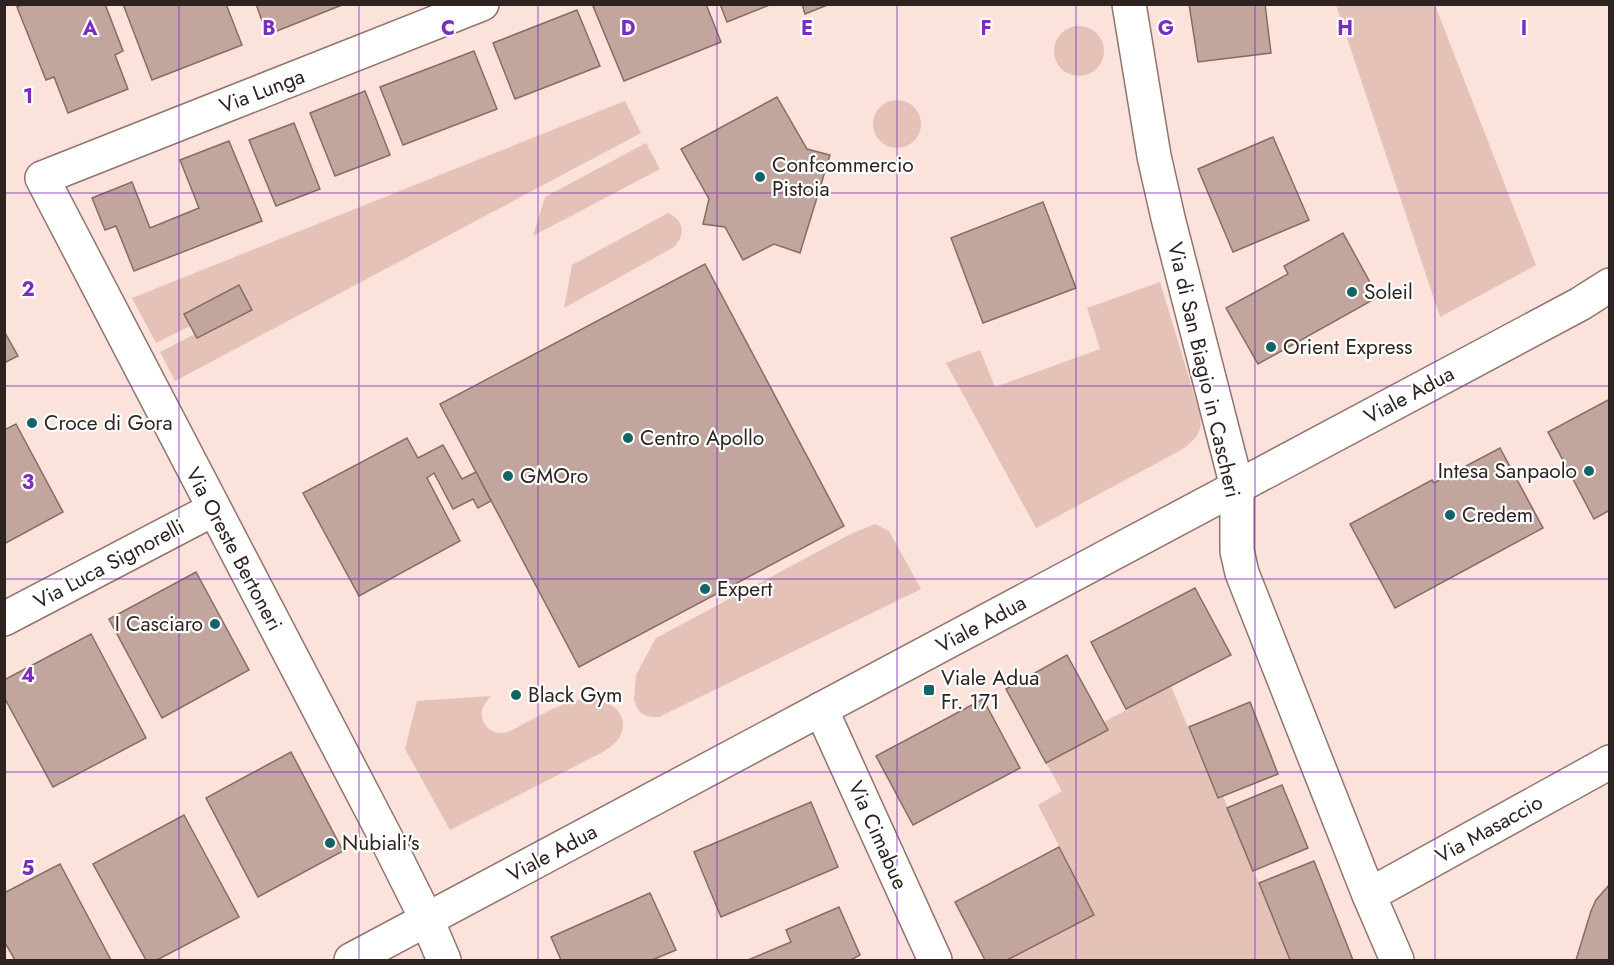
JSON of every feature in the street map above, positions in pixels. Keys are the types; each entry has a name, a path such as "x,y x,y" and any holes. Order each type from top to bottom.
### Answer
{"street":[{"name":"Via Lunga","path":"42,178 482,4"},
{"name":"Via di San Biagio in Cascheri","path":"1129,4 1154,156 1237,487 1237,551 1242,573 1369,895 1397,960"},
{"name":"Via Oreste Bertoneri","path":"42,178 427,920 444,960"},
{"name":"Viale Adua","path":"351,960 1580,304 1610,285"},
{"name":"Via Luca Signorelli","path":"4,619 214,508"},
{"name":"Via Cimabue","path":"821,709 935,960"},
{"name":"Via Masaccio","path":"1369,895 1610,762"}],"shaded area":[{"path":"1336,5 1435,5 1536,265 1440,317"},
{"path":"1079,26 1097,33 1104,51 1097,69 1079,76 1061,69 1054,51 1061,33"},
{"path":"897,100 914,107 921,124 914,141 897,148 880,141 873,124 880,107"},
{"path":"625,101 641,133 175,381 160,352 195,334 197,338 252,310 184,314 190,326 156,343 132,298"},
{"path":"646,143 660,169 533,236 545,197"},
{"path":"668,213 677,220 682,228 680,238 674,247 564,308 572,265"},
{"path":"1160,282 1200,414 1197,435 1181,450 1036,528 946,363 980,350 995,387 1100,349 1087,308"},
{"path":"875,524 889,531 921,589 659,717 642,714 637,708 634,700 636,675 656,638 851,534"},
{"path":"1171,686 1217,798 1223,796 1290,960 1007,960 1094,914 1038,805 1062,791 1046,763 1107,730 1104,722"},
{"path":"491,696 484,706 482,717 486,726 498,733 510,731 562,705 587,699 603,701 616,709 621,715 623,730 615,743 601,753 450,830 405,749 417,701"}],"building":[{"path":"24,4 105,4 123,51 115,55 128,89 68,113 54,77 46,80 17,7"},
{"path":"123,4 226,4 242,45 152,80"},
{"path":"256,4 342,4 342,5 267,35"},
{"path":"597,4 706,4 721,42 624,81 593,6"},
{"path":"720,4 772,4 727,22"},
{"path":"802,4 830,4 805,14"},
{"path":"1189,4 1265,4 1271,53 1198,62"},
{"path":"577,10 600,66 515,99 493,43"},
{"path":"474,51 497,109 403,145 380,87"},
{"path":"365,91 390,155 335,176 310,113"},
{"name":"Confcommercio Pistoia","path":"777,97 807,149 830,155 800,253 774,244 743,260 725,227 703,224 709,199 681,149"},
{"path":"294,123 320,189 276,206 249,140"},
{"path":"1273,137 1309,220 1233,252 1198,169"},
{"path":"229,141 262,221 134,271 116,226 105,230 92,198 132,182 150,228 199,208 180,160"},
{"path":"1043,202 1076,288 983,323 951,238"},
{"path":"1343,233 1378,297 1258,364 1226,308 1288,274 1284,266"},
{"name":"Centro Apollo","path":"705,264 844,526 579,667 440,404"},
{"path":"239,285 252,310 197,338 184,314"},
{"path":"4,331 18,356 4,363"},
{"name":"Intesa Sanpaolo","path":"1610,399 1610,510 1594,519 1548,432"},
{"path":"16,424 63,512 4,544 4,430"},
{"path":"407,438 418,458 443,445 462,479 476,472 491,501 478,508 473,499 453,509 434,473 427,478 460,541 359,596 303,493"},
{"path":"1500,448 1543,528 1395,608 1350,524 1432,480 1434,483"},
{"path":"196,572 249,670 162,718 109,619"},
{"path":"1195,588 1231,655 1126,709 1091,642"},
{"path":"91,634 146,738 53,787 4,697 4,680"},
{"path":"1067,655 1108,730 1046,763 1006,689"},
{"path":"983,699 1020,768 913,825 876,756"},
{"path":"1250,702 1278,774 1218,798 1189,727"},
{"path":"291,752 343,851 258,897 206,798"},
{"path":"1282,785 1308,848 1253,871 1227,808"},
{"path":"811,802 838,867 721,917 694,852"},
{"path":"184,815 239,917 157,960 146,960 93,864"},
{"path":"1059,847 1094,915 1007,960 985,960 955,902"},
{"path":"1314,861 1353,960 1290,960 1259,883"},
{"path":"60,864 111,960 15,960 4,941 4,893"},
{"path":"1610,884 1610,960 1576,960 1591,911 1596,900"},
{"path":"650,893 676,950 652,960 561,960 551,937"},
{"path":"839,907 860,955 851,960 748,960 791,942 786,930"}],"place":[{"name":"Confcommercio Pistoia","path":"760,177"},
{"name":"Soleil","path":"1352,292"},
{"name":"Orient Express","path":"1271,347"},
{"name":"Croce di Gora","path":"32,423"},
{"name":"Centro Apollo","path":"628,438"},
{"name":"Intesa Sanpaolo","path":"1589,471"},
{"name":"GMOro","path":"508,476"},
{"name":"Credem","path":"1450,515"},
{"name":"Expert","path":"705,589"},
{"name":"I Casciaro","path":"215,624"},
{"name":"Viale Adua Fr. 171","path":"929,690"},
{"name":"Black Gym","path":"516,695"},
{"name":"Nubiali's","path":"330,843"}]}
